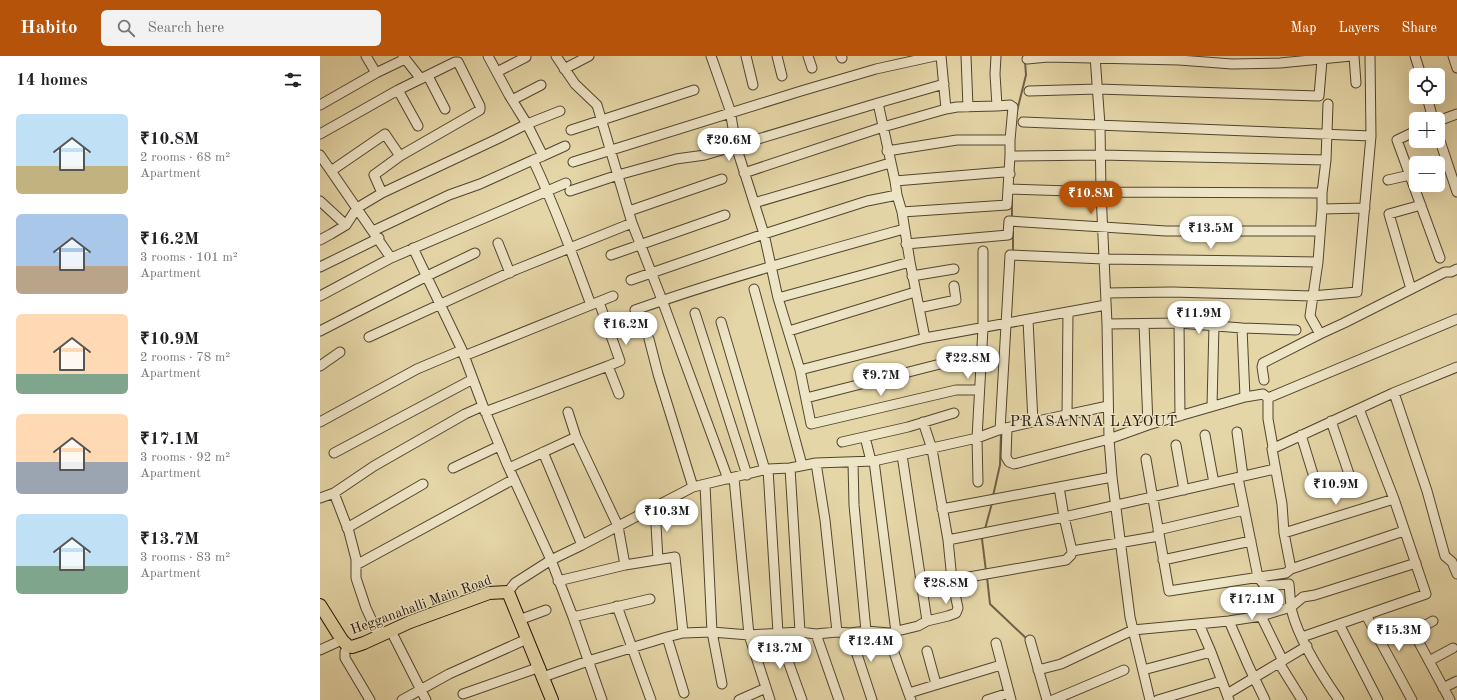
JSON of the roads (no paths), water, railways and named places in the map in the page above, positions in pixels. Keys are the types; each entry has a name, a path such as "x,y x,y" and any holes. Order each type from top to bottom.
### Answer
{"main road":[{"name":"Hegganahalli Main Road","path":"320,605 345,643 355,646 410,622 489,593 508,592 552,700"}],"street":[{"path":"366,56 376,73"},
{"path":"488,56 527,124 543,156"},
{"path":"556,56 575,84 597,105 632,223 731,479 749,635 770,700"},
{"path":"564,69 589,56"},
{"path":"712,56 730,110 736,146 764,234 778,298 800,370 811,424 956,390 979,390"},
{"path":"746,56 753,85"},
{"path":"777,56 782,76"},
{"path":"808,56 812,68"},
{"path":"573,162 876,69 935,56"},
{"path":"941,56 946,109"},
{"path":"966,56 968,106"},
{"path":"996,56 995,74 997,106"},
{"path":"1028,59 1048,57 1095,57 1179,60 1207,59 1232,64 1280,63 1351,56"},
{"path":"1354,56 1356,83"},
{"path":"1106,293 1172,292 1312,296 1357,292 1371,136 1370,56"},
{"path":"1415,56 1419,68"},
{"path":"1453,56 1457,68"},
{"path":"320,105 404,57 424,78 445,109"},
{"path":"497,72 526,57"},
{"path":"1095,57 1100,125 1101,192 1107,324 1109,439 1112,477 1130,618 1150,700"},
{"path":"1029,91 1097,89 1319,96 1322,60"},
{"path":"320,134 398,90 457,62 481,108 400,156 374,175 382,194"},
{"path":"320,296 391,258 548,191 618,175 676,159 705,155 805,124 944,84"},
{"path":"512,100 541,85"},
{"path":"398,90 418,126"},
{"path":"571,130 694,90"},
{"path":"878,104 887,151 902,212 906,244 925,338"},
{"path":"1320,334 1310,316 1318,262 1322,193 1326,160 1328,104"},
{"path":"744,173 883,127 957,106 1013,107 1010,140 1008,205 902,212"},
{"path":"320,240 346,225 357,208 382,194 527,124 560,111"},
{"path":"1445,118 1457,114"},
{"path":"1023,122 1371,136"},
{"path":"330,171 385,134 400,156"},
{"path":"1409,134 1397,140 1409,172"},
{"path":"887,151 957,140 1010,140"},
{"path":"320,267 376,234 449,195 565,146"},
{"path":"1442,148 1457,192"},
{"path":"320,155 376,234 391,258"},
{"path":"1010,156 1100,155 1326,160"},
{"path":"320,498 334,493 374,466 465,414 484,409 620,361 570,247 548,191 533,160"},
{"path":"754,203 890,163"},
{"path":"895,181 1004,172 1010,174"},
{"path":"1388,180 1409,175"},
{"path":"629,211 722,179"},
{"path":"1008,189 1101,192 1322,193"},
{"path":"1416,192 1440,258"},
{"path":"631,280 650,272 867,201 897,195"},
{"path":"320,201 346,225"},
{"path":"1411,289 1389,214 1421,205"},
{"path":"1322,208 1365,208"},
{"path":"611,255 725,215"},
{"path":"906,244 1008,235 1012,221 1166,231 1320,231"},
{"path":"369,337 440,303 570,247 632,223"},
{"path":"635,310 662,300 772,266 904,229"},
{"path":"498,243 510,273"},
{"path":"413,248 463,353 499,446 551,560 558,581 574,617 602,700"},
{"path":"978,482 977,438 983,328 983,251"},
{"path":"320,331 475,253"},
{"path":"1268,398 1263,394 1244,397 1148,425 1109,439 1014,464 1009,462 1006,457 1003,429 1013,255 1104,259 1318,262"},
{"path":"778,298 910,262"},
{"path":"912,276 954,269"},
{"path":"1264,380 1262,367 1263,363 1445,272 1451,272 1457,269"},
{"path":"918,308 956,300 954,286"},
{"path":"754,289 802,465"},
{"path":"789,330 915,292"},
{"path":"320,422 417,369 613,296"},
{"path":"800,370 925,338 1106,305"},
{"path":"694,312 747,475"},
{"path":"1067,415 1068,312"},
{"path":"1268,398 1457,319"},
{"path":"1028,320 1033,422"},
{"path":"720,322 767,470 778,634 802,700"},
{"path":"1107,324 1179,323 1242,328 1296,330"},
{"path":"1179,323 1180,416"},
{"path":"1144,324 1148,425"},
{"path":"1212,406 1214,325"},
{"path":"1242,328 1244,397"},
{"path":"649,339 658,374 693,487"},
{"path":"320,366 340,352"},
{"path":"806,398 952,361"},
{"path":"608,366 619,394"},
{"path":"1273,447 1394,393 1457,367"},
{"path":"334,453 473,379"},
{"path":"1394,393 1427,491 1445,556 1452,562 1457,574"},
{"path":"1268,398 1268,419 1273,447 1272,449 1282,504 1284,533 1291,569"},
{"path":"508,592 514,583 551,560 693,487 767,470 790,468 816,463 872,461 932,449 977,438 1003,429 1108,406"},
{"path":"1302,637 1426,594 1394,499 1359,409"},
{"path":"568,412 576,437 618,526 625,565"},
{"path":"842,442 954,413"},
{"path":"1331,421 1349,474"},
{"path":"463,694 541,672 588,661 667,637 682,634 712,632 749,635 800,632 816,634 866,631 893,632 918,626 927,621 956,613 958,608 952,580 948,540 932,449 923,422"},
{"path":"1237,432 1244,510 1258,577 1265,586 1289,584 1291,607 1302,637 1323,676 1339,700"},
{"path":"1205,435 1214,483"},
{"path":"1301,435 1313,474"},
{"path":"509,468 576,437"},
{"path":"865,437 872,461 893,632 892,647 910,696 936,684 1001,665"},
{"path":"1176,445 1184,490"},
{"path":"453,468 499,446"},
{"path":"543,452 582,545"},
{"path":"902,455 927,621"},
{"path":"1146,459 1169,591 1286,573 1291,569 1404,531"},
{"path":"852,462 854,505 866,631"},
{"path":"816,463 825,520 837,632"},
{"path":"790,468 800,632"},
{"path":"948,540 1064,518 1275,469"},
{"path":"942,509 1112,477"},
{"path":"356,565 514,479"},
{"path":"347,528 423,484"},
{"path":"705,485 712,632 722,684"},
{"path":"952,580 1066,560 1071,556 1072,550 1064,518 1059,487"},
{"path":"334,493 356,558 356,578 366,608 379,636"},
{"path":"1284,533 1394,499"},
{"path":"655,507 658,560"},
{"path":"1072,550 1121,544 1244,510"},
{"path":"1163,560 1251,541"},
{"path":"558,581 625,565 675,557 682,634"},
{"path":"1038,670 1061,664 1133,630 1229,621 1261,616 1291,607 1304,597 1315,595 1416,563"},
{"path":"574,617 617,606 650,600"},
{"path":"617,606 650,700"},
{"path":"519,620 546,610"},
{"path":"1366,615 1412,700"},
{"path":"1261,616 1281,662 1302,700"},
{"path":"1229,621 1266,700"},
{"path":"1433,621 1411,628 1450,700"},
{"path":"1199,624 1228,697 1255,678 1307,646"},
{"path":"1340,624 1378,700"},
{"path":"391,631 426,700"},
{"path":"850,632 872,700"},
{"path":"816,634 839,700"},
{"path":"667,637 684,692"},
{"path":"402,700 449,674 527,639"},
{"path":"1030,640 1047,700"},
{"path":"320,650 345,643 345,658 370,700"},
{"path":"988,700 1010,697 996,643"},
{"path":"1429,661 1453,648"},
{"path":"927,651 936,684"},
{"path":"1143,670 1210,652"},
{"path":"1053,700 1124,670"},
{"path":"1158,700 1221,681"},
{"path":"1443,688 1457,681"},
{"path":"739,700 766,688"}],"waterway":[{"path":"1016,115 1026,75 1025,61"},
{"path":"1012,200 1012,219"},
{"path":"1013,232 1013,253"},
{"path":"993,496 1000,465 1001,433"},
{"path":"985,529 992,503"},
{"path":"983,535 982,539 986,571"},
{"path":"987,577 990,604 1028,640"}],"district":[{"name":"PRASANNA LAYOUT","path":"1094,422"}]}
